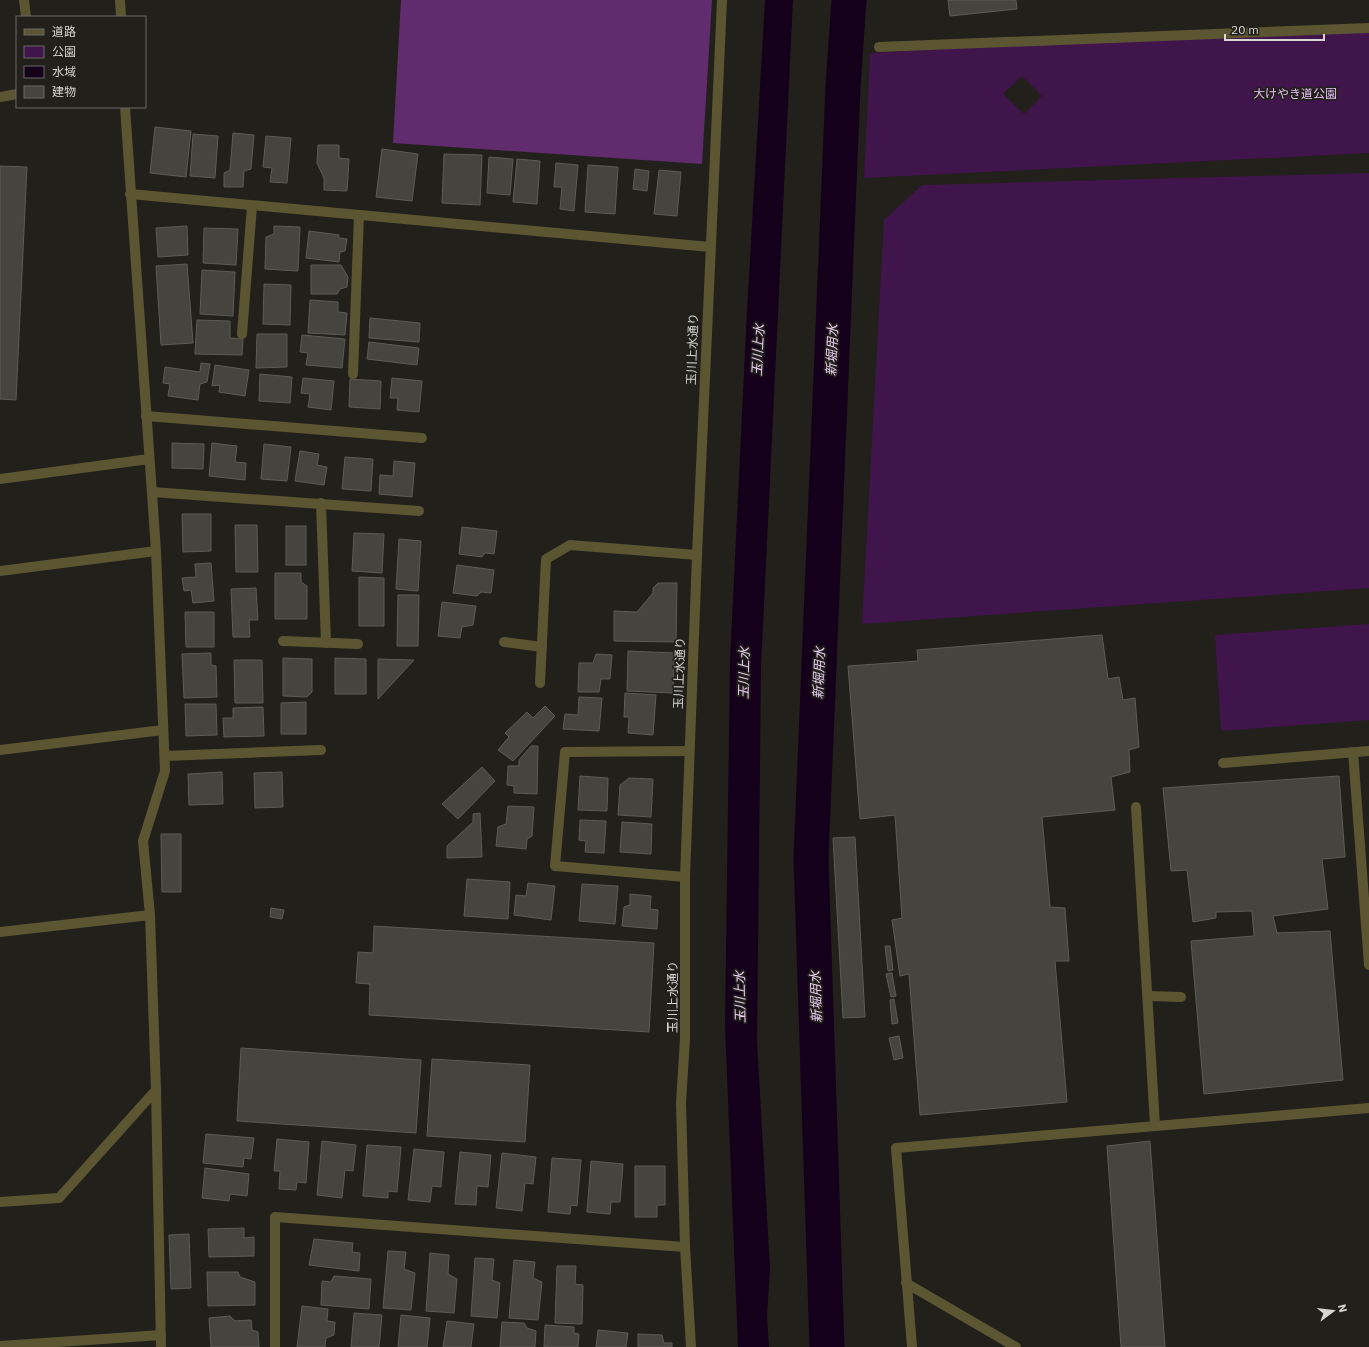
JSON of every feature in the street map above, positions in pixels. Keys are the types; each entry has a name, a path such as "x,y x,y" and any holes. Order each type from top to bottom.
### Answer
{"street":[{"path":"24,0 26,16"},
{"path":"120,0 121,16"},
{"name":"玉川上水通り","path":"691,1347 685,1247 681,1103 685,1038 685,877 688,751 696,555 722,0"},
{"path":"879,47 1369,28"},
{"path":"0,97 16,94"},
{"path":"125,108 156,551 165,771 143,841 150,915 156,1090 161,1347"},
{"path":"130,194 710,247"},
{"path":"242,334 252,206"},
{"path":"354,374 359,215"},
{"path":"146,416 422,438"},
{"path":"0,479 149,459"},
{"path":"152,492 419,511"},
{"path":"321,503 326,643"},
{"path":"540,683 546,559 570,545 696,555"},
{"path":"0,571 156,551"},
{"path":"283,641 358,644"},
{"path":"504,642 542,647"},
{"path":"0,750 163,730"},
{"path":"164,756 321,750"},
{"path":"685,877 555,866 565,752 688,751"},
{"path":"1224,764 1369,751"},
{"path":"1353,752 1369,965"},
{"path":"1136,807 1155,1126"},
{"path":"0,932 150,915"},
{"path":"1148,996 1181,997"},
{"path":"0,1202 60,1198 156,1090"},
{"path":"912,1347 896,1148 1369,1108"},
{"path":"275,1347 275,1217 685,1247"},
{"path":"906,1283 1016,1347"},
{"path":"0,1346 161,1335"}],"green space":[{"name":"大けやき道公園","path":"1369,26 1369,153 864,178 870,53","holes":["1022,76 1042,96 1024,114 1003,94"]},
{"path":"1369,173 1369,588 862,624 884,220 922,185"},
{"path":"1369,624 1369,720 1221,731 1215,635"}],"shaded area":[{"path":"401,0 712,0 702,164 393,143"}],"water":[{"name":"玉川上水","path":"765,0 793,0 761,667 757,1041 770,1269 767,1316 769,1347 738,1347 725,1025 730,661 747,311"}],"building":[{"path":"948,0 1016,0 1017,9 950,16"},
{"path":"155,127 191,131 186,177 150,173"},
{"path":"233,133 254,135 251,169 244,171 243,187 224,187 224,173 230,170"},
{"path":"193,134 218,136 215,178 190,176"},
{"path":"266,136 291,138 287,183 270,182 272,168 263,167"},
{"path":"318,145 339,145 339,158 349,159 347,191 324,190 324,178 317,163"},
{"path":"382,149 418,154 412,201 376,197"},
{"path":"444,154 482,155 480,205 442,203"},
{"path":"489,157 513,159 510,195 487,193"},
{"path":"517,159 540,161 537,204 513,202"},
{"path":"556,163 578,165 574,211 560,209 562,187 554,187"},
{"path":"588,165 618,167 615,214 585,212"},
{"path":"0,166 27,167 16,400 0,399"},
{"path":"635,169 649,171 647,191 633,189"},
{"path":"659,170 681,172 677,216 654,214"},
{"path":"187,226 188,255 158,257 156,228"},
{"path":"274,226 300,227 298,271 265,269 266,237 274,234"},
{"path":"204,228 238,229 236,265 203,263"},
{"path":"309,231 339,235 339,238 347,239 345,251 340,252 339,262 306,258"},
{"path":"187,264 193,343 161,345 156,266"},
{"path":"311,265 341,265 348,277 347,287 340,289 337,294 311,294"},
{"path":"202,270 235,272 233,316 200,314"},
{"path":"264,284 291,285 290,325 263,324"},
{"path":"310,300 338,302 338,312 347,313 345,335 308,333"},
{"path":"370,318 420,323 419,342 369,338"},
{"path":"197,320 230,321 230,338 243,339 242,355 195,354"},
{"path":"257,334 287,334 287,367 256,368"},
{"path":"302,335 345,339 342,368 306,365 308,353 300,352"},
{"path":"369,342 419,348 417,365 367,359"},
{"path":"201,363 210,364 207,382 200,384 198,400 168,396 170,384 163,383 165,367 200,372"},
{"path":"215,365 249,370 245,396 219,392 220,385 212,386"},
{"path":"260,374 292,377 290,403 259,401"},
{"path":"303,378 334,381 331,410 308,407 310,394 301,393"},
{"path":"392,378 422,381 419,412 397,410 398,398 390,398"},
{"path":"350,379 381,381 380,409 349,407"},
{"path":"172,443 204,444 203,469 172,468"},
{"path":"212,443 237,446 235,462 246,463 245,480 209,476"},
{"path":"264,444 291,447 287,481 261,479"},
{"path":"300,451 319,454 317,465 327,467 324,485 295,481"},
{"path":"345,457 373,459 371,491 342,489"},
{"path":"394,461 415,463 412,497 379,494 380,475 393,476"},
{"path":"182,514 211,514 211,551 183,552"},
{"path":"235,525 257,525 258,572 236,572"},
{"path":"286,526 306,526 306,565 286,565"},
{"path":"462,527 497,531 494,554 485,553 482,557 459,554"},
{"path":"354,533 384,534 382,573 352,571"},
{"path":"399,539 421,541 418,591 396,589"},
{"path":"211,563 214,601 193,603 191,590 184,591 182,578 196,577 195,564"},
{"path":"457,565 494,570 491,593 481,592 477,596 453,593"},
{"path":"275,573 301,573 301,582 307,586 307,619 275,619"},
{"path":"359,577 384,578 384,626 359,626"},
{"path":"658,583 677,583 676,642 614,641 614,611 637,612 653,593 653,588"},
{"path":"256,588 258,620 249,620 250,637 233,637 231,589"},
{"path":"398,595 419,595 418,646 397,646"},
{"path":"442,602 476,606 473,625 462,627 460,638 438,636"},
{"path":"185,612 214,612 214,647 186,647"},
{"path":"1102,635 1108,679 1119,677 1123,700 1135,698 1139,747 1129,750 1130,772 1111,777 1115,810 1042,817 1050,907 1065,908 1069,961 1055,961 1067,1102 920,1115 909,974 900,976 892,920 902,918 895,815 860,819 848,666 918,661 917,650"},
{"path":"628,651 674,653 673,693 627,691"},
{"path":"211,653 211,665 216,666 217,697 184,698 182,654"},
{"path":"596,654 612,655 610,679 601,679 599,692 578,692 579,663 593,663"},
{"path":"283,658 312,659 312,692 307,697 283,696"},
{"path":"335,658 366,659 366,694 335,694"},
{"path":"378,659 414,660 378,699"},
{"path":"234,660 262,660 263,703 235,703"},
{"path":"625,693 656,695 653,735 628,733 629,717 624,717"},
{"path":"579,697 602,698 599,731 563,729 565,714 578,715"},
{"path":"306,702 306,734 281,734 281,703"},
{"path":"185,704 216,704 217,735 186,736"},
{"path":"545,706 555,716 513,761 498,750 509,737 505,733 527,712 533,718"},
{"path":"263,707 264,736 224,737 223,718 233,718 233,708"},
{"path":"531,746 538,746 537,794 514,793 514,786 507,785 508,766 519,766 519,760"},
{"path":"482,767 495,781 458,819 442,804"},
{"path":"222,772 223,804 189,805 188,774"},
{"path":"282,772 283,807 255,808 254,773"},
{"path":"580,776 608,778 607,811 578,810"},
{"path":"1339,776 1345,857 1322,859 1328,909 1273,916 1277,933 1330,931 1343,1080 1204,1094 1191,941 1254,936 1252,911 1216,912 1216,918 1193,922 1187,870 1171,871 1163,788"},
{"path":"629,778 653,779 651,817 618,815 620,785"},
{"path":"508,806 534,807 532,836 527,839 526,849 496,846 498,827 506,824"},
{"path":"480,813 482,857 447,858 447,846 473,822 473,814"},
{"path":"580,820 606,821 604,853 585,852 586,841 579,840"},
{"path":"622,822 652,824 651,854 620,852"},
{"path":"161,834 181,834 181,892 162,892"},
{"path":"855,837 865,1017 843,1018 833,838"},
{"path":"467,879 510,882 508,919 464,916"},
{"path":"528,883 555,886 551,920 514,915 516,895 526,896"},
{"path":"582,884 618,886 615,924 579,921"},
{"path":"630,894 651,896 650,909 658,910 657,929 622,926 624,907 630,905"},
{"path":"271,908 284,910 282,919 270,917"},
{"path":"374,926 654,943 649,1032 369,1015 370,984 356,983 358,952 373,953"},
{"path":"885,946 890,946 893,970 888,971"},
{"path":"892,973 896,996 891,997 886,974"},
{"path":"894,999 898,1023 892,1024 890,1000"},
{"path":"899,1036 903,1058 894,1060 889,1038"},
{"path":"241,1048 421,1060 416,1133 237,1121"},
{"path":"432,1059 530,1065 525,1142 427,1136"},
{"path":"206,1134 254,1138 251,1159 244,1158 243,1167 203,1163"},
{"path":"277,1139 309,1142 306,1183 297,1182 296,1190 279,1189 280,1171 274,1171"},
{"path":"322,1141 356,1145 353,1171 345,1170 342,1198 317,1195"},
{"path":"1150,1141 1165,1347 1121,1347 1107,1146"},
{"path":"367,1145 401,1147 397,1192 388,1191 388,1198 363,1196"},
{"path":"414,1149 444,1152 441,1187 432,1186 430,1202 408,1200"},
{"path":"460,1152 491,1155 488,1187 477,1186 476,1205 455,1204"},
{"path":"502,1153 536,1157 533,1184 525,1183 522,1211 496,1208"},
{"path":"552,1158 581,1160 577,1206 571,1205 570,1214 548,1212"},
{"path":"591,1161 623,1164 620,1202 611,1202 610,1214 587,1212"},
{"path":"635,1166 665,1166 665,1205 657,1205 657,1217 635,1217"},
{"path":"205,1168 249,1174 247,1196 230,1194 229,1201 202,1198"},
{"path":"244,1228 244,1238 254,1237 254,1256 209,1257 208,1229"},
{"path":"189,1234 191,1288 171,1289 169,1235"},
{"path":"314,1239 353,1243 352,1252 360,1253 359,1271 309,1265"},
{"path":"388,1251 406,1252 404,1269 415,1273 411,1310 383,1308"},
{"path":"430,1253 449,1255 448,1274 457,1279 454,1313 426,1311"},
{"path":"475,1258 494,1259 492,1280 500,1283 497,1318 471,1316"},
{"path":"514,1260 535,1262 533,1278 542,1282 538,1320 509,1318"},
{"path":"557,1266 576,1266 575,1284 583,1285 582,1324 555,1323"},
{"path":"207,1272 238,1272 240,1277 255,1282 255,1305 208,1306"},
{"path":"334,1276 371,1279 369,1309 321,1305 322,1281 331,1282"},
{"path":"302,1306 328,1309 327,1321 335,1322 334,1335 326,1338 325,1347 297,1347"},
{"path":"354,1313 382,1315 379,1347 351,1347"},
{"path":"401,1315 430,1318 427,1347 398,1347"},
{"path":"230,1316 235,1321 251,1320 252,1330 258,1332 259,1347 211,1347 209,1318"},
{"path":"447,1321 474,1324 471,1347 443,1347"},
{"path":"502,1322 524,1323 527,1328 536,1331 535,1347 500,1347"},
{"path":"545,1325 574,1327 574,1333 579,1334 578,1347 544,1347"},
{"path":"598,1330 628,1333 626,1347 596,1347"},
{"path":"638,1334 662,1335 664,1343 672,1343 672,1347 638,1347"}],"waterway":[{"name":"新堀用水","path":"827,1347 811,858 843,87 849,0"}]}
